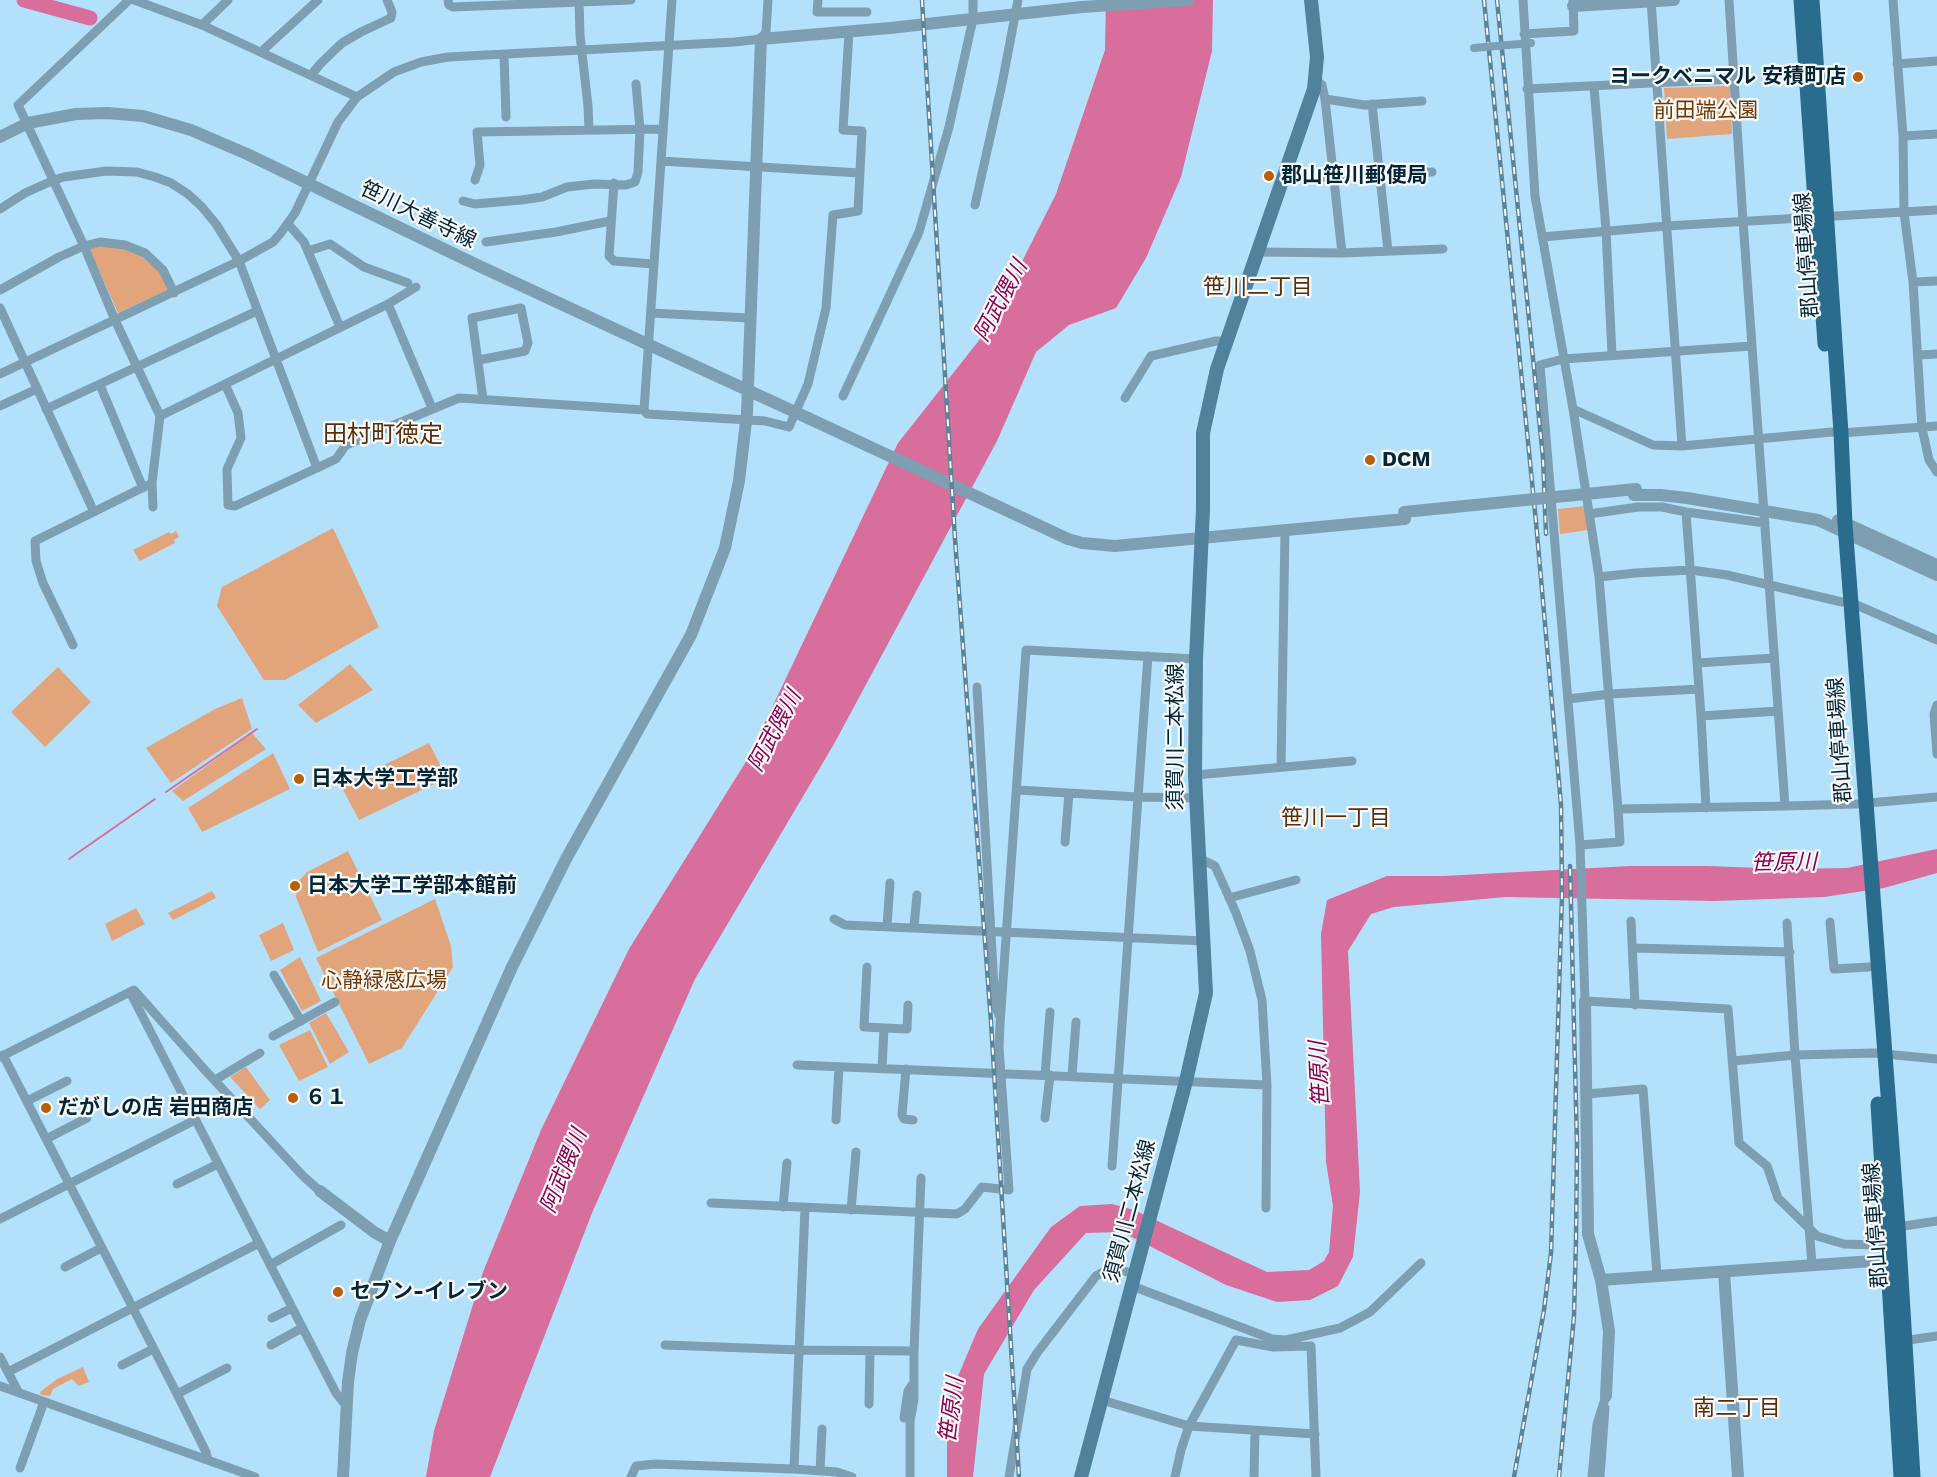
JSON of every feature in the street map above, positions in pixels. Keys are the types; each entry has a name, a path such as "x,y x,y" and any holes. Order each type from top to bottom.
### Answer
{"main road":[{"name":"須賀川二本松線","path":"1081,1477 1186,1081 1206,993 1195,775 1203,434 1211,394 1227,340 1316,80 1317,41 1311,0"},
{"name":"郡山停車場線","path":"1801,0 1837,433 1841,527 1880,1054 1887,1260 1913,1477"},
{"name":"郡山停車場線","path":"1812,0 1820,217"},
{"name":"郡山停車場線","path":"1870,915 1869,967 1898,1227 1898,1342 1902,1477"}],"street":[{"path":"129,0 18,105 160,416 148,485"},
{"path":"134,0 202,25 357,97"},
{"path":"202,25 228,0"},
{"path":"261,52 318,0"},
{"path":"310,75 342,43 391,18 392,12 387,0"},
{"path":"448,0 449,5 453,7 631,0"},
{"path":"644,410 672,0"},
{"path":"343,1477 348,1382 355,1342 360,1320 390,1241 512,967 561,869 691,635 725,548 740,481 746,420 761,39 765,32 768,0"},
{"path":"818,0 817,12 867,12"},
{"path":"843,396 919,232 949,127 973,19 973,0"},
{"path":"975,205 1018,0"},
{"path":"0,374 174,293 273,242 288,224 338,122 357,97 394,72 421,62 448,57 735,42 1016,14 1188,0"},
{"path":"1523,0 1535,196 1573,409 1599,577 1618,809 1620,842 1580,848"},
{"path":"1651,0 1682,446"},
{"path":"1524,34 1574,31 1573,3 1674,0"},
{"path":"1729,0 1785,806"},
{"path":"1893,0 1903,136 1904,212 1913,282 1924,443 1929,460 1937,472"},
{"path":"579,1 589,130"},
{"path":"225,384 238,413 241,438 227,469 228,505 235,506 336,459 346,445 459,398 644,410 647,414 765,421 789,427 806,392 826,308 834,215 858,211 862,131 843,130 849,32"},
{"path":"1474,48 1531,43"},
{"path":"504,55 506,117"},
{"path":"1897,64 1937,61"},
{"path":"1527,89 1734,79"},
{"path":"1316,80 1322,85 1325,99 1342,253"},
{"path":"463,201 475,204 521,200 542,197 567,187 630,184 636,180 640,129 636,84"},
{"path":"1594,87 1606,230 1612,355"},
{"path":"1325,99 1372,104 1422,101"},
{"path":"1372,104 1388,250"},
{"name":"笹川大善寺線","path":"0,136 27,124 76,114 107,113 143,116 211,138 1068,540 1099,546 1115,546 1201,537"},
{"path":"475,180 480,165 477,132 662,129"},
{"path":"1903,136 1937,134"},
{"path":"661,161 860,173"},
{"path":"0,208 54,180 106,171 136,172 171,183 202,207 216,224 239,261 274,359 317,468"},
{"path":"1284,178 1380,176 1432,172"},
{"path":"614,183 609,256 612,261 654,264"},
{"path":"1542,237 1606,230 1937,210"},
{"path":"486,242 556,232 610,221"},
{"path":"288,224 304,242 340,327"},
{"path":"0,290 49,262 84,246 100,242 134,247 145,253 163,270 174,293"},
{"path":"160,416 388,304 412,285 364,267 330,244 308,250"},
{"path":"1258,252 1342,253 1443,249"},
{"path":"1913,282 1937,281"},
{"path":"388,304 432,408"},
{"path":"0,308 94,512"},
{"path":"479,360 525,351 528,343 521,308 472,318 483,399"},
{"path":"46,409 257,311"},
{"path":"651,313 749,318"},
{"path":"1125,398 1151,356 1216,340 1227,340"},
{"path":"1600,1477 1609,1331 1601,1280 1588,1234 1587,1094 1580,848 1540,365 1563,359 1752,346"},
{"path":"1918,355 1937,354"},
{"path":"100,385 148,485 153,507"},
{"path":"0,406 37,389"},
{"path":"1573,409 1653,445 1682,446 1937,426"},
{"path":"74,645 43,583 36,561 35,542 148,485"},
{"path":"1201,537 1285,531 1635,492 1658,487 1680,490 1764,513"},
{"path":"1589,514 1638,507 1662,507 1686,512 1764,513 1818,520 1937,565"},
{"path":"1686,512 1706,808"},
{"path":"1201,537 1253,527 1404,516"},
{"path":"1841,527 1937,575"},
{"path":"1281,767 1285,531"},
{"path":"1599,577 1691,570 1727,576 1847,602 1937,640"},
{"path":"711,1203 957,1214 965,1209 982,1187 1009,1190 1001,1073 1000,1018 1026,650 1196,659"},
{"path":"1112,1166 1148,656"},
{"path":"1697,663 1774,658"},
{"path":"977,687 995,1005 1000,1018"},
{"path":"1568,699 1699,689"},
{"path":"1701,716 1778,711"},
{"path":"1936,711 1937,754"},
{"path":"1195,775 1352,761"},
{"path":"1017,790 1197,798"},
{"path":"1065,842 1069,793"},
{"path":"1618,809 1785,806 1937,797"},
{"path":"1199,858 1215,866 1230,898 1250,951 1262,1000 1267,1085 1266,1208"},
{"path":"1230,898 1296,880"},
{"path":"887,926 890,883"},
{"path":"914,927 917,895"},
{"path":"834,919 845,925 1205,941"},
{"path":"1631,921 1635,1005"},
{"path":"1830,922 1834,969 1869,967"},
{"path":"1787,923 1812,1264"},
{"path":"1633,948 1790,952"},
{"path":"867,967 864,1027 907,1029 908,1005"},
{"path":"274,975 301,1021"},
{"path":"208,1460 177,1394 2,1056 134,990 304,1177 374,1232 390,1241"},
{"path":"130,992 336,1394 347,1407"},
{"path":"1585,1001 1728,1009 1739,1143 1767,1166 1778,1198 1817,1236 1844,1244 1875,1245"},
{"path":"273,1036 335,1002"},
{"path":"1045,1118 1050,1012"},
{"path":"1072,1076 1076,1022"},
{"path":"882,1069 884,1028"},
{"path":"215,1080 260,1053"},
{"path":"1732,1061 1795,1055 1880,1054 1937,1059"},
{"path":"797,1065 1267,1085"},
{"path":"836,1120 839,1067"},
{"path":"906,1070 902,1115 904,1119 913,1120"},
{"path":"27,1101 67,1081"},
{"path":"1587,1094 1643,1089 1657,1275"},
{"path":"46,1139 87,1118"},
{"path":"0,1219 195,1120"},
{"path":"851,1210 856,1152"},
{"path":"783,1207 787,1163"},
{"path":"177,1184 218,1164"},
{"path":"910,1477 910,1422 914,1384 921,1178"},
{"path":"794,1469 805,1208"},
{"path":"1898,1227 1937,1221"},
{"path":"270,1265 341,1225"},
{"path":"8,1372 259,1243"},
{"path":"65,1267 101,1248"},
{"path":"1601,1280 1887,1260"},
{"path":"1009,1477 1027,1370 1081,1293 1096,1276 1107,1270 1120,1269 1272,1339 1286,1340 1314,1336 1340,1328 1370,1312 1421,1263"},
{"path":"1724,1272 1738,1477"},
{"path":"272,1318 292,1308"},
{"path":"271,1345 302,1328"},
{"path":"1898,1342 1937,1336"},
{"path":"1175,1477 1189,1426 1236,1340 1273,1347 1311,1346 1316,1477"},
{"path":"665,1345 914,1351"},
{"path":"122,1365 153,1348"},
{"path":"869,1404 870,1351"},
{"path":"0,1357 19,1393"},
{"path":"177,1394 227,1368"},
{"path":"904,1418 908,1391 914,1384"},
{"path":"0,1386 255,1477"},
{"path":"1592,1477 1597,1424 1606,1396"},
{"path":"1102,1400 1189,1426 1315,1434"},
{"path":"20,1468 44,1402"},
{"path":"820,1471 822,1429"},
{"path":"1254,1477 1256,1431"},
{"path":"631,1477 636,1466 655,1464 794,1469 837,1472 852,1477"}],"green space":[{"name":"前田端公園","path":"1730,86 1732,134 1667,139 1664,88"},
{"path":"105,246 126,248 137,252 163,275 168,290 118,313 89,248"},
{"path":"1586,506 1588,530 1560,534 1558,509"},
{"path":"333,528 379,627 285,680 264,680 217,606 222,587"},
{"path":"176,531 179,537 174,540 175,543 140,561 133,550 169,532 171,534"},
{"path":"350,664 373,690 316,723 298,705"},
{"path":"58,667 91,702 45,747 11,712"},
{"path":"242,698 252,729 171,783 146,748 215,709"},
{"path":"252,733 266,749 183,801 172,791"},
{"path":"429,743 447,778 359,820 341,786"},
{"path":"273,753 290,789 202,832 188,808"},
{"path":"348,851 382,920 318,952 296,897 297,883 307,872"},
{"path":"212,891 216,898 173,920 168,913"},
{"name":"心静緑感広場","path":"435,899 451,946 453,967 402,1048 369,1064 316,958"},
{"path":"136,908 145,924 112,941 105,924"},
{"path":"283,923 294,950 271,961 259,935"},
{"path":"300,957 321,1001 302,1011 280,970"},
{"path":"326,1013 349,1052 330,1064 309,1023"},
{"path":"310,1030 328,1067 299,1081 279,1045"},
{"path":"246,1067 270,1100 260,1109 230,1077"},
{"path":"83,1367 89,1382 79,1386 72,1379 53,1389 50,1396 41,1395 40,1392 57,1379"}],"water":[{"name":"阿武隈川","path":"1106,0 1213,0 1212,51 1181,177 1146,258 1116,308 1069,325 1036,352 997,441 834,744 695,979 592,1213 490,1477 426,1477 434,1431 483,1272 541,1130 629,949 747,760 898,443 988,329 1056,194 1105,50"},
{"name":"笹原川","path":"1937,849 1937,873 1884,888 1824,897 1715,901 1506,897 1394,907 1371,914 1348,951 1360,1192 1353,1257 1338,1286 1310,1300 1277,1302 1226,1285 1122,1232 1086,1233 1034,1290 984,1374 973,1477 947,1477 947,1402 978,1329 1051,1227 1080,1206 1112,1204 1134,1210 1267,1272 1309,1270 1324,1261 1329,1252 1333,1206 1326,1162 1321,934 1327,900 1387,876 1444,876 1630,866 1847,868"}],"waterway":[{"path":"24,0 90,18"},
{"path":"166,792 257,729"},
{"path":"69,859 155,799"}],"railway":[{"path":"922,0 955,539 991,1022 1019,1477"},
{"path":"1484,0 1536,522 1561,805 1562,894 1551,1253 1544,1310 1514,1477"},
{"path":"1497,0 1543,458 1546,534"},
{"path":"1559,1477 1574,1316 1576,1240 1577,1145 1570,866"}],"place":[{"name":"ヨークベニマル 安積町店","path":"1858,77"},
{"name":"郡山笹川郵便局","path":"1269,176"},
{"name":"DCM","path":"1370,460"},
{"name":"日本大学工学部","path":"299,779"},
{"name":"日本大学工学部本館前","path":"295,886"},
{"name":"６１","path":"293,1098"},
{"name":"だがしの店 岩田商店","path":"46,1108"},
{"name":"セブン-イレブン","path":"338,1292"}],"district":[{"name":"笹川二丁目","path":"1258,288"},
{"name":"田村町徳定","path":"383,435"},
{"name":"笹川一丁目","path":"1336,819"},
{"name":"南二丁目","path":"1737,1409"}]}
